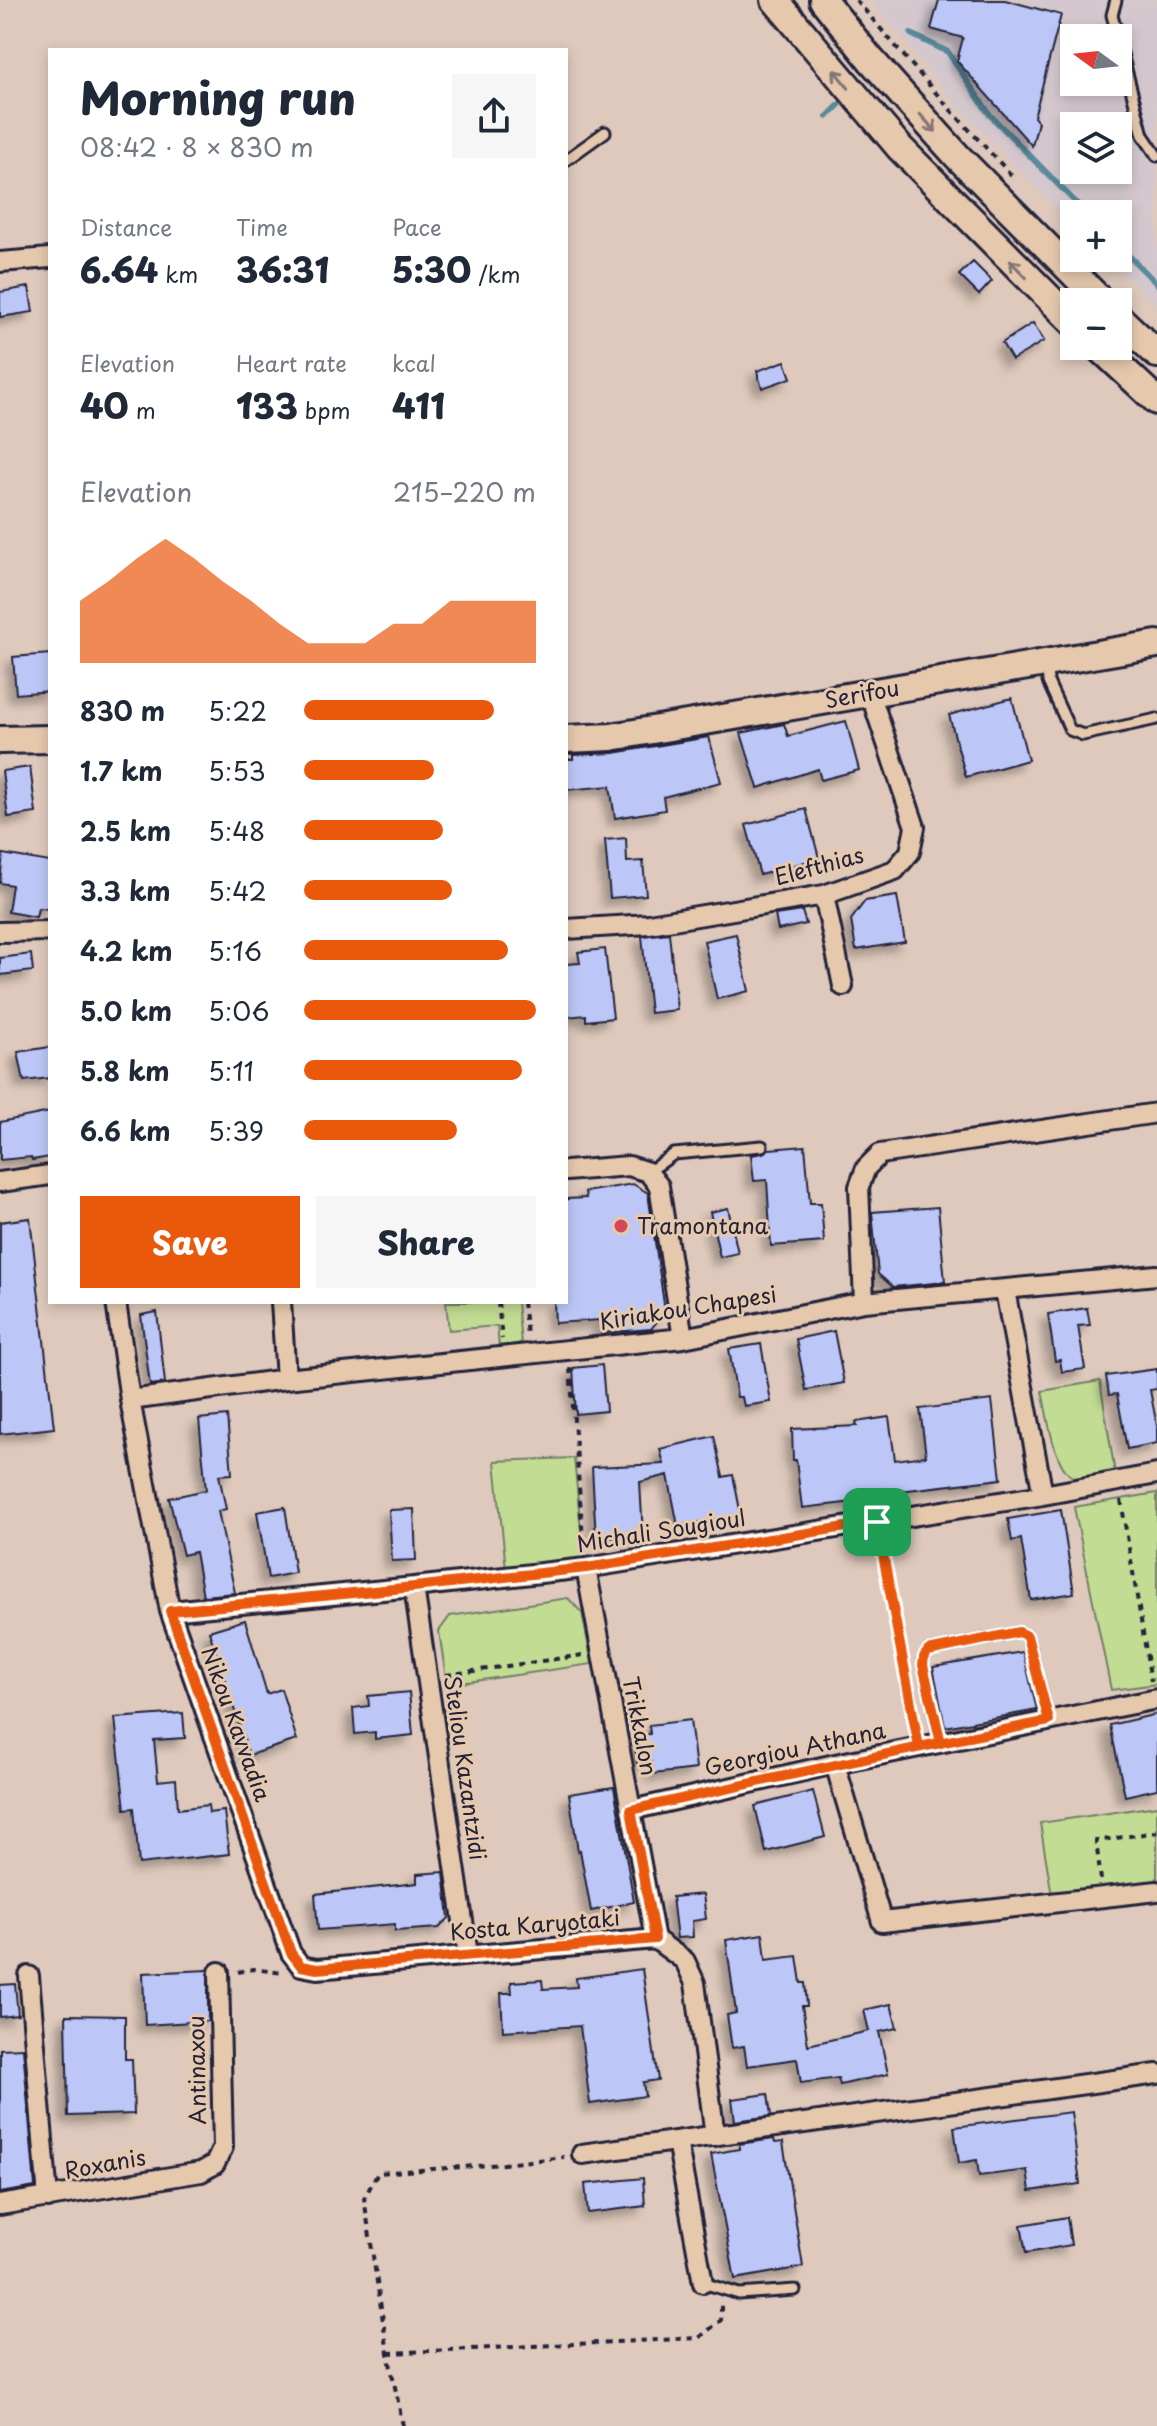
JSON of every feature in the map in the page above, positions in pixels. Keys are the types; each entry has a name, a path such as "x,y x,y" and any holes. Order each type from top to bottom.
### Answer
{"main road":[{"path":"775,0 900,148 1060,309"},
{"path":"823,0 871,60 958,157 1088,288"},
{"path":"1132,330 1157,354"},
{"path":"1113,360 1157,401"},
{"name":"Serifou","path":"568,739 611,737 1157,644"},
{"path":"0,740 48,739"}],"street":[{"path":"0,262 48,263"},
{"name":"Elefthias","path":"568,929 649,924 824,895 895,870 910,852 915,827 870,693"},
{"path":"824,895 843,986"},
{"path":"0,932 48,931"},
{"path":"864,1302 859,1187 866,1168 880,1154 1157,1113"},
{"path":"568,1171 629,1166 648,1172 659,1186 683,1338"},
{"path":"0,1182 48,1175"},
{"name":"Kiriakou Chapesi","path":"130,1400 286,1379 683,1338 864,1302 1157,1275"},
{"path":"1005,1290 1043,1495"},
{"name":"Nikou Kavvadia","path":"116,1304 130,1400 170,1611 291,1953 301,1966"},
{"path":"281,1304 286,1379"},
{"name":"Michali Sougioul","path":"170,1611 586,1568 1157,1474"},
{"name":"Trikkalon","path":"586,1568 655,1939"},
{"name":"Steliou Kazantzidi","path":"414,1587 468,1955"},
{"name":"Georgiou Athana","path":"631,1810 835,1764 1155,1699"},
{"path":"835,1764 882,1922 1157,1891"},
{"path":"655,1939 685,1961 695,1983 715,2136"},
{"name":"Kosta Karyotaki","path":"301,1966 317,1969 655,1939"},
{"name":"Antinaxou","path":"215,2164 223,2147 219,1972"},
{"path":"29,1976 48,2198"},
{"path":"582,2154 1157,2074"},
{"path":"677,2141 712,2286"},
{"name":"Roxanis","path":"0,2205 201,2172 215,2164"}],"lane":[{"path":"1116,0 1112,15 1139,120 1143,135 1157,156"},
{"path":"568,159 605,132"},
{"path":"1047,663 1048,682 1070,730 1083,735 1157,719"},
{"path":"648,1172 674,1154 762,1146"},
{"path":"941,1743 923,1665 928,1651 1019,1632 1027,1636 1049,1721"},
{"path":"712,2286 739,2294 795,2290"}],"path":[{"path":"856,0 1021,186"},
{"path":"498,1304 504,1356"},
{"path":"523,1304 529,1354"},
{"path":"569,1350 586,1568"},
{"path":"1118,1482 1155,1699"},
{"path":"877,1522 919,1747"},
{"path":"427,1678 601,1652"},
{"path":"1103,1897 1096,1841 1157,1832"},
{"path":"220,2000 237,1972 253,1969 288,1973 301,1966"},
{"path":"403,2426 388,2353 364,2198 378,2173 504,2164 582,2154"},
{"path":"388,2353 699,2338 721,2320 712,2286"}],"shaded area":[{"path":"871,0 1157,0 1157,305 1122,272 1132,272 1132,200 1060,200 1060,212 957,105"}],"green space":[{"path":"446,1304 517,1304 521,1343 499,1347 497,1326 449,1330"},
{"path":"1100,1381 1115,1473 1080,1479 1068,1474 1057,1454 1042,1391"},
{"path":"574,1458 584,1561 506,1569 495,1461"},
{"path":"1157,1493 1157,1684 1111,1690 1074,1507"},
{"path":"568,1598 582,1613 592,1664 447,1685 439,1631 450,1616"},
{"path":"1157,1806 1157,1889 1053,1902 1040,1823"}],"building":[{"path":"939,0 1005,0 1061,15 1034,117 1038,122 1032,146 957,61 963,38 931,29"},
{"path":"973,262 992,281 979,295 959,275"},
{"path":"29,287 33,312 0,317 0,292"},
{"path":"1033,323 1044,341 1012,360 1002,343"},
{"path":"785,361 791,378 762,388 757,371"},
{"path":"48,654 48,691 16,694 13,657"},
{"path":"1012,698 1028,760 966,777 949,715"},
{"path":"846,721 859,770 821,780 818,769 758,788 741,733 784,724 788,736"},
{"path":"709,737 721,782 663,797 665,810 615,818 610,786 568,790 568,759 573,759 573,755 614,753"},
{"path":"30,767 36,813 8,817 2,771"},
{"path":"806,809 819,858 760,875 746,825"},
{"path":"626,838 627,862 643,861 646,895 610,898 605,840"},
{"path":"3,854 48,862 48,909 38,908 36,917 8,912 12,885 0,883"},
{"path":"897,896 905,942 856,950 851,920 865,901"},
{"path":"802,911 806,924 778,930 775,915"},
{"path":"669,933 677,1010 650,1013 642,936"},
{"path":"736,934 749,991 717,999 704,941"},
{"path":"605,949 613,1018 586,1021 586,1015 568,1017 568,964 580,963 578,952"},
{"path":"31,954 33,971 0,975 0,958"},
{"path":"48,1047 48,1078 24,1081 18,1052"},
{"path":"48,1112 48,1157 0,1160 0,1122"},
{"path":"805,1146 810,1203 821,1203 824,1242 771,1246 767,1180 754,1181 751,1155 769,1149"},
{"path":"633,1184 648,1193 665,1311 651,1329 601,1333 600,1320 555,1323 554,1304 568,1304 568,1199 586,1198 585,1192"},
{"path":"938,1207 945,1282 893,1287 878,1274 872,1212"},
{"path":"728,1208 738,1253 720,1257 710,1212"},
{"path":"30,1218 54,1428 0,1434 0,1222"},
{"path":"1087,1308 1090,1325 1078,1326 1085,1369 1062,1372 1060,1360 1055,1361 1048,1314"},
{"path":"157,1312 165,1383 150,1385 141,1315"},
{"path":"834,1331 844,1383 806,1390 796,1339"},
{"path":"761,1344 771,1402 744,1406 742,1397 737,1397 729,1349"},
{"path":"602,1365 606,1411 576,1414 573,1368"},
{"path":"1157,1369 1157,1389 1150,1390 1157,1443 1127,1449 1117,1394 1109,1395 1106,1376"},
{"path":"992,1400 1001,1479 900,1491 862,1501 802,1508 796,1460 793,1460 792,1429 857,1426 856,1422 889,1417 895,1460 926,1456 920,1409"},
{"path":"227,1416 232,1474 219,1475 226,1509 218,1511 235,1593 203,1596 195,1552 183,1555 169,1498 206,1490 199,1419"},
{"path":"714,1436 723,1477 733,1475 741,1515 678,1526 668,1475 640,1482 643,1536 596,1539 592,1467 664,1464 660,1449"},
{"path":"285,1507 295,1573 268,1578 257,1512"},
{"path":"414,1509 416,1560 392,1561 389,1510"},
{"path":"1061,1510 1074,1593 1031,1600 1021,1539 1012,1541 1008,1519"},
{"path":"245,1620 267,1694 281,1689 297,1740 249,1755 209,1631"},
{"path":"1023,1652 1037,1710 945,1727 933,1667"},
{"path":"409,1692 413,1735 375,1739 375,1732 355,1734 353,1708 369,1706 368,1696"},
{"path":"183,1713 185,1738 154,1740 158,1781 176,1779 178,1809 208,1805 209,1813 224,1811 229,1854 139,1864 134,1808 125,1809 115,1718"},
{"path":"1157,1714 1157,1789 1125,1796 1110,1725"},
{"path":"690,1720 696,1769 653,1774 652,1762 637,1763 634,1736 650,1734 649,1725"},
{"path":"614,1787 634,1902 591,1911 569,1794"},
{"path":"813,1791 825,1837 766,1852 755,1806"},
{"path":"444,1872 449,1918 439,1928 395,1931 395,1924 318,1930 315,1894 417,1883 417,1874"},
{"path":"703,1894 706,1919 692,1921 693,1937 677,1938 672,1897"},
{"path":"763,1934 766,1960 797,1956 801,1983 805,1983 807,2006 802,2006 808,2045 869,2031 864,2010 891,2004 897,2028 879,2032 888,2074 840,2085 838,2078 801,2083 797,2059 747,2066 744,2046 732,2048 727,2015 736,2013 726,1940"},
{"path":"642,1969 658,2080 643,2082 645,2096 590,2104 580,2026 503,2031 501,1993 512,1993 511,1982 542,1980 543,1989 577,1987 576,1978"},
{"path":"208,1970 208,2021 145,2025 143,1973"},
{"path":"15,1984 18,2015 0,2017 0,1985"},
{"path":"66,2015 125,2016 125,2059 132,2059 134,2114 68,2116"},
{"path":"23,2048 35,2187 0,2193 0,2049"},
{"path":"768,2094 771,2116 735,2121 732,2099"},
{"path":"1071,2112 1080,2184 1030,2191 1027,2170 979,2176 977,2160 959,2163 954,2127"},
{"path":"774,2139 775,2143 783,2142 803,2267 735,2279 711,2154 739,2149 739,2144"},
{"path":"643,2178 645,2206 588,2213 585,2184"},
{"path":"1067,2217 1071,2245 1026,2253 1021,2225"}],"waterway":[{"path":"911,34 948,52 990,115 1073,200"},
{"path":"827,117 839,105"},
{"path":"1132,259 1157,284"}],"place":[{"name":"Tramontana","path":"621,1226"}],"route":[{"path":"877,1522 586,1568 170,1611 291,1953 301,1966 317,1969 655,1939 631,1810 941,1743 923,1665 928,1651 1019,1632 1027,1636 1049,1721 941,1743 919,1747 877,1522"}]}
